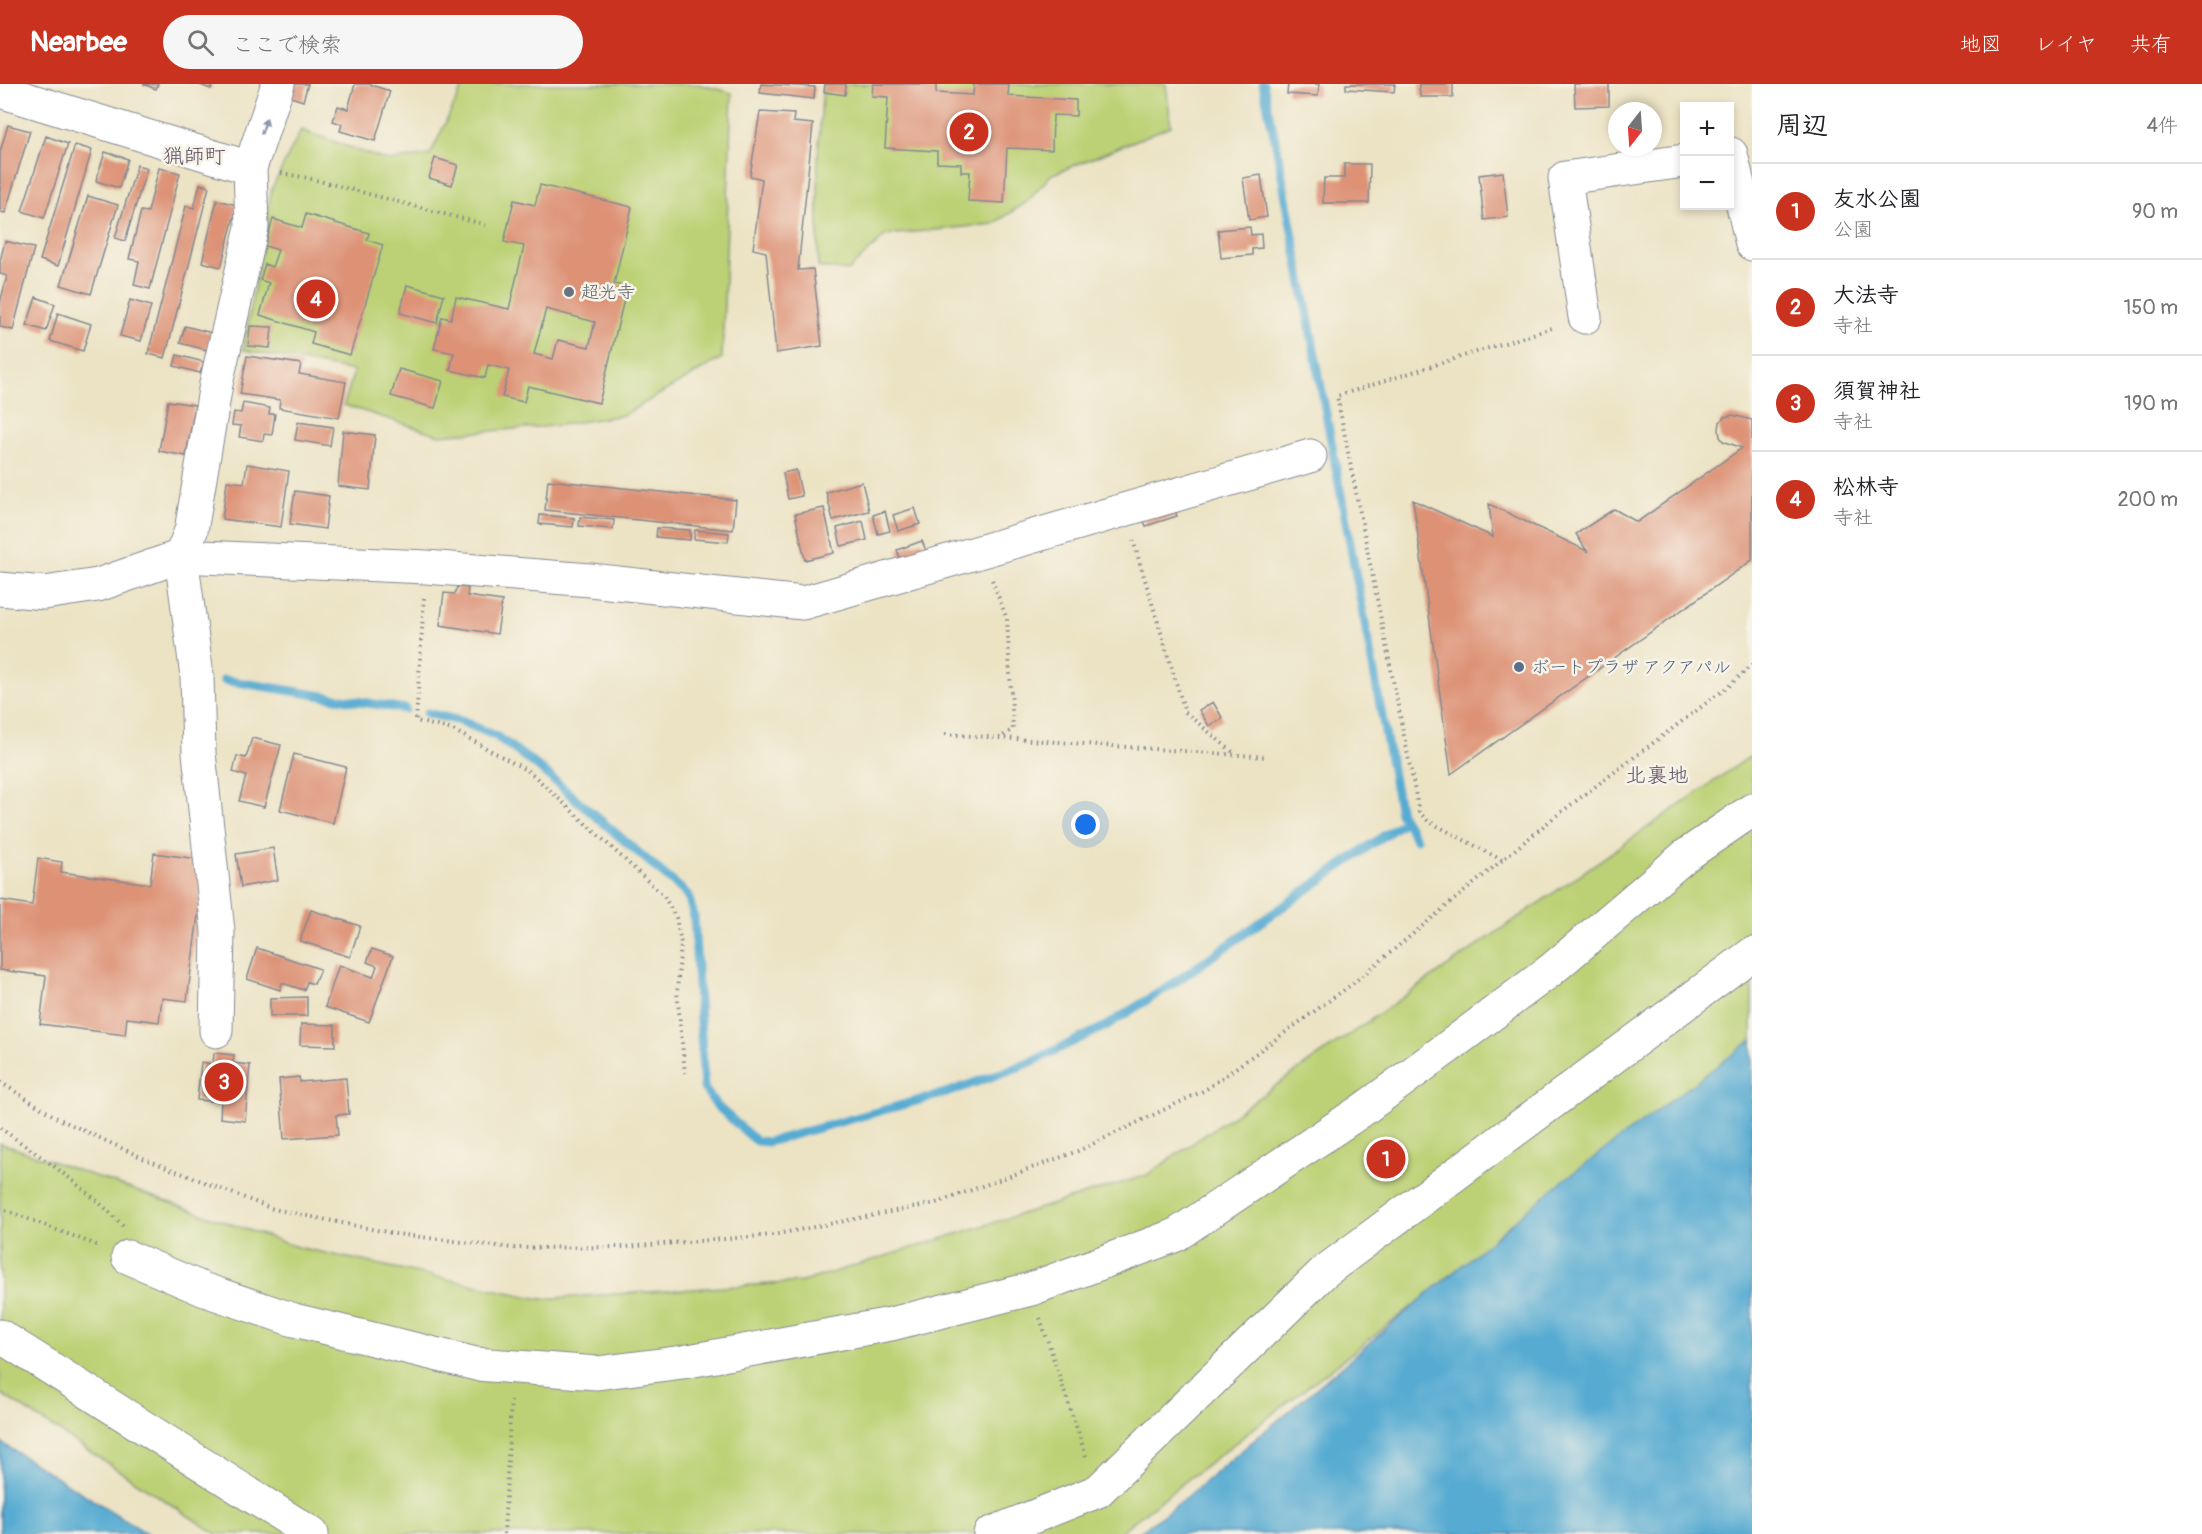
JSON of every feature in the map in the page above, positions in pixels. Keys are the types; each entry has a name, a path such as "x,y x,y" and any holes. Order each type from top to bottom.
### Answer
{"street":[{"path":"216,1031 218,931 199,753 197,676 181,556 191,531 216,384 252,228 250,168 278,84"},
{"path":"0,91 250,168"},
{"path":"1738,153 1752,244"},
{"path":"1585,317 1565,178 1680,162"},
{"path":"0,589 44,593 98,585 181,556 426,567 591,580 803,603 1310,456"},
{"path":"128,1257 205,1290 294,1320 476,1364 597,1373 683,1362 891,1324 1031,1289 1165,1240 1186,1229 1361,1111 1437,1055 1551,970 1685,856 1752,810"},
{"path":"990,1534 1098,1491 1324,1272 1752,954"},
{"path":"0,1336 312,1534"}],"path":[{"path":"250,168 308,178 486,225"},
{"path":"1502,860 1428,821 1419,812 1337,396 1585,317"},
{"path":"1124,510 1185,712 1236,754"},
{"path":"981,551 1007,620 1013,729 1001,738"},
{"path":"426,567 416,722 453,730 530,772 664,896 675,918 681,943 677,992 685,1073"},
{"path":"0,1082 57,1118 145,1159 273,1209 396,1234 512,1248 625,1247 773,1235 936,1203 1078,1151 1205,1090 1350,985 1552,819 1729,686 1752,665"},
{"path":"945,734 1268,757"},
{"path":"0,1128 64,1173 106,1208 136,1239 128,1257 0,1208"},
{"path":"1031,1289 1098,1491"},
{"path":"504,1534 512,1367"}],"green space":[{"path":"464,84 699,84 732,93 722,358 624,415 553,426 439,435 344,405 354,371 243,350 272,188 301,130 388,161 430,155"},
{"path":"823,84 1166,84 1171,126 1051,175 1027,202 993,224 886,235 848,271 818,267 818,154"},
{"path":"1752,755 1752,1044 1117,1534 216,1534 0,1393 0,1143 297,1247 540,1299 802,1282 1147,1175"}],"water":[{"path":"1752,1040 1752,1534 1137,1534 1182,1501 1557,1185"},
{"path":"0,1442 148,1534 0,1534"}],"building":[{"path":"143,84 158,84 156,89"},
{"path":"197,84 212,84 211,89"},
{"path":"285,84 308,84 303,101 282,94"},
{"path":"355,84 368,84 390,91 375,141 340,131 342,124 333,121 338,106 348,109"},
{"path":"761,84 815,87 814,99 760,93"},
{"path":"825,84 846,84 845,95 824,92"},
{"path":"873,84 936,84 936,93 973,95 974,84 1009,84 1008,96 1076,100 1076,116 1053,115 1052,150 1007,148 1004,203 968,201 970,172 961,172 961,164 937,163 937,151 885,148 888,97 872,96"},
{"path":"1288,84 1319,84 1318,96 1287,94"},
{"path":"1346,84 1395,84 1394,92 1346,89"},
{"path":"1419,84 1453,84 1453,97 1420,97"},
{"path":"1574,84 1609,84 1608,106 1575,107"},
{"path":"760,112 794,114 793,122 813,124 798,270 813,269 822,346 776,353 766,252 753,249 762,179 750,176"},
{"path":"8,125 30,131 5,213 0,212 0,152"},
{"path":"46,136 68,144 44,218 22,211"},
{"path":"75,145 92,150 58,266 40,260"},
{"path":"105,152 128,159 119,188 96,181"},
{"path":"435,158 458,165 452,185 429,178"},
{"path":"1344,164 1370,164 1369,203 1323,203 1324,178 1344,178"},
{"path":"137,165 147,168 125,241 115,238"},
{"path":"159,168 180,173 150,289 134,285 139,261 129,259 141,211 148,212"},
{"path":"1503,172 1508,217 1484,220 1479,175"},
{"path":"1261,175 1267,217 1249,220 1243,178"},
{"path":"200,184 209,187 165,358 148,354 186,206 194,208"},
{"name":"超光寺","path":"540,185 632,207 614,284 627,287 599,403 528,386 524,402 502,397 509,370 488,365 485,378 450,370 454,353 434,349 442,317 451,319 456,297 509,309 524,246 504,242 514,200 535,205","holes":["546,309 595,322 589,347 558,340 553,359 534,354"]},
{"path":"88,196 118,205 91,294 61,285"},
{"path":"217,200 237,205 221,267 202,262"},
{"path":"306,214 369,233 367,240 383,245 350,355 311,344 314,332 260,315 269,283 260,280 265,264 272,267 278,250 265,246 273,219 302,228"},
{"path":"1250,227 1251,235 1261,234 1262,248 1252,249 1252,255 1221,258 1218,230"},
{"path":"5,241 34,248 13,330 0,327 0,303 7,276 0,274 0,261"},
{"path":"407,285 444,295 437,323 400,313"},
{"path":"36,297 55,304 46,331 27,325"},
{"path":"130,300 151,306 141,341 120,336"},
{"path":"58,313 91,324 83,351 50,341"},
{"path":"185,326 212,333 207,350 180,343"},
{"path":"250,326 272,327 270,348 248,346"},
{"path":"177,355 204,362 200,373 174,366"},
{"path":"247,356 301,364 299,374 346,382 339,418 279,408 280,400 240,394"},
{"path":"399,369 443,381 435,408 391,396"},
{"path":"168,401 195,405 186,456 159,451"},
{"path":"243,403 270,408 269,414 275,414 272,435 264,434 263,441 239,437 241,426 232,425 234,412 241,413"},
{"name":"ボートプラザ アクアパル","path":"1733,415 1752,420 1752,560 1451,774 1413,500 1493,537 1489,504 1587,551 1576,534 1614,509 1637,522 1742,448 1723,441 1720,437 1720,422 1724,417"},
{"path":"298,422 333,427 330,446 295,440"},
{"path":"343,431 375,435 370,490 338,486"},
{"path":"247,464 289,471 281,527 222,519 227,481 244,483"},
{"path":"796,470 802,496 788,499 783,473"},
{"path":"548,480 736,500 733,530 545,510"},
{"path":"862,482 869,511 833,520 826,492"},
{"path":"295,491 329,496 325,529 290,524"},
{"path":"824,508 834,553 805,560 795,514"},
{"path":"915,508 920,524 898,531 893,515"},
{"path":"1174,508 1177,516 1146,526 1143,519"},
{"path":"885,511 890,531 878,534 873,515"},
{"path":"540,515 574,518 573,527 539,524"},
{"path":"580,517 614,520 613,529 579,526"},
{"path":"863,521 867,540 841,546 837,528"},
{"path":"657,528 690,530 690,540 656,537"},
{"path":"695,530 729,533 728,542 694,539"},
{"path":"922,541 927,553 901,562 897,550"},
{"path":"457,587 468,588 467,596 502,601 497,634 440,625 444,593 455,594"},
{"path":"1213,702 1223,719 1209,726 1199,710"},
{"path":"252,738 281,745 264,807 239,801 246,776 233,772 237,756 246,758"},
{"path":"294,754 346,767 333,823 280,810"},
{"path":"273,848 278,880 241,887 236,854"},
{"path":"154,853 205,860 187,1001 162,998 159,1022 127,1018 125,1035 40,1024 46,976 0,970 0,900 32,905 38,858 62,862 61,872 150,884"},
{"path":"311,910 360,926 350,957 300,941"},
{"path":"257,948 320,969 314,984 307,982 304,990 282,983 280,990 247,979"},
{"path":"372,949 393,956 369,1022 325,1007 339,965 373,977 377,966 367,962"},
{"path":"307,997 307,1016 270,1016 270,998"},
{"path":"301,1024 335,1025 335,1046 300,1045"},
{"path":"214,1053 234,1055 233,1063 250,1065 245,1121 220,1118 221,1102 197,1100 201,1062 213,1064"},
{"path":"299,1077 300,1082 346,1078 349,1114 336,1115 338,1135 284,1139 279,1079"}],"waterway":[{"path":"1263,84 1400,813 1416,839"},
{"path":"224,680 405,709"},
{"path":"427,713 461,721 496,736 536,765 688,895 694,917 704,1088 716,1105 756,1141 768,1142 949,1092 1029,1063 1106,1026 1174,983 1405,821"}],"place":[{"name":"大法寺","path":"969,132"},
{"name":"超光寺","path":"569,292"},
{"name":"松林寺","path":"316,299"},
{"name":"ボートプラザ アクアパル","path":"1519,667"},
{"name":"須賀神社","path":"224,1082"},
{"name":"友水公園","path":"1386,1159"}],"district":[{"name":"猟師町","path":"194,156"},
{"name":"北裏地","path":"1657,775"}]}
